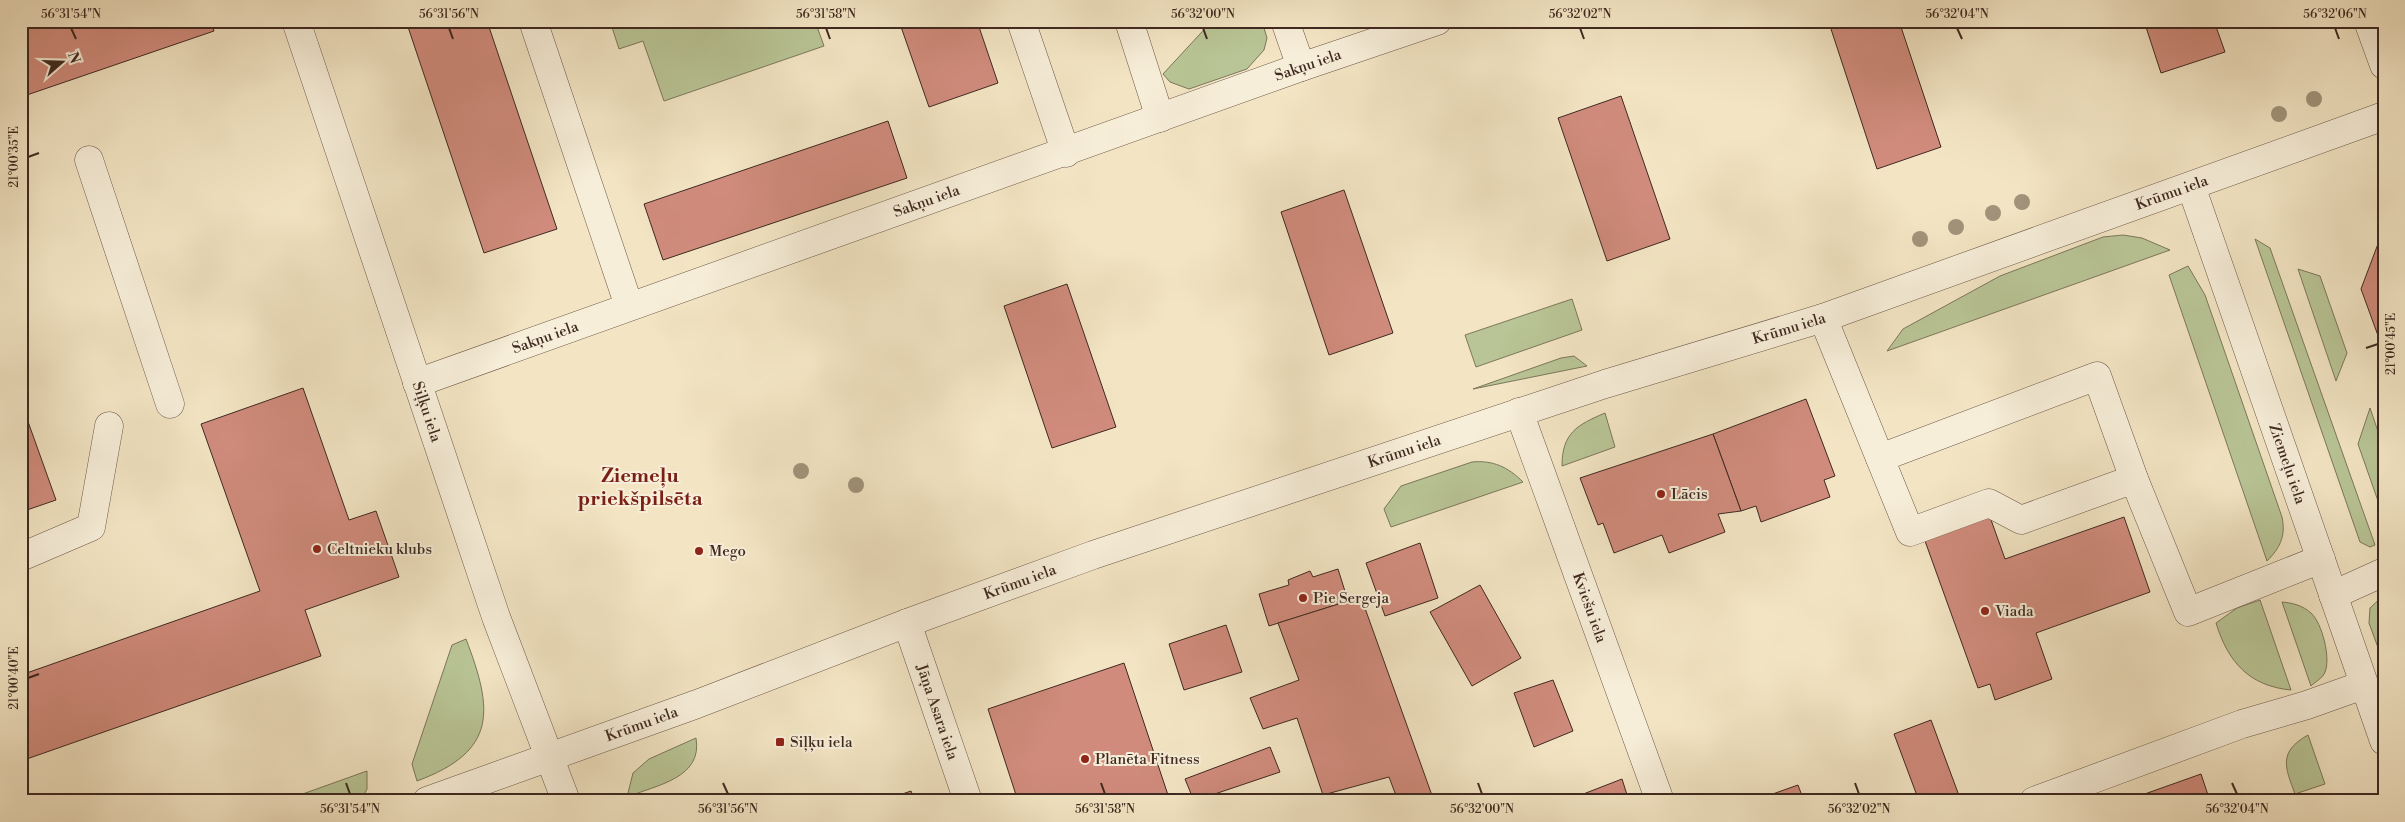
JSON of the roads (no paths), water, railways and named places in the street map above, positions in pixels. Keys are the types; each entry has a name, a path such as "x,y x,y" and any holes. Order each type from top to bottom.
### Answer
{"street":[{"name":"Siļķu iela","path":"296,21 496,617 566,801"},
{"path":"532,21 629,306"},
{"path":"1021,21 1066,153"},
{"path":"1129,21 1160,118"},
{"path":"1285,21 1301,67"},
{"name":"Sakņu iela","path":"417,383 629,306 1066,153 1301,67 1437,21"},
{"path":"2368,21 2384,65"},
{"name":"Krūmu iela","path":"427,801 697,704 907,623 1093,555 1605,384 1823,318 2384,116"},
{"path":"89,160 170,404"},
{"name":"Ziemeļu iela","path":"2191,186 2384,741"},
{"path":"1823,318 1910,532 1989,503 2021,520 2134,479"},
{"path":"1880,458 2097,376 2134,479 2188,612 2321,559"},
{"name":"Kviešu iela","path":"1519,412 1660,801"},
{"path":"21,557 91,527 109,426"},
{"path":"2333,595 2384,572"},
{"name":"Jāņa Asara iela","path":"907,623 968,801"},
{"path":"2034,801 2242,724 2307,705 2364,685"}],"place":[{"name":"Lācis","path":"1661,494"},
{"name":"Celtnieku klubs","path":"317,549"},
{"name":"Mego","path":"699,551"},
{"name":"Pie Sergeja","path":"1303,598"},
{"name":"Viada","path":"1985,611"},
{"name":"Siļķu iela","path":"780,742"},
{"name":"Planēta Fitness","path":"1085,759"}],"district":[{"name":"Ziemeļu priekšpilsēta","path":"640,486"}]}
